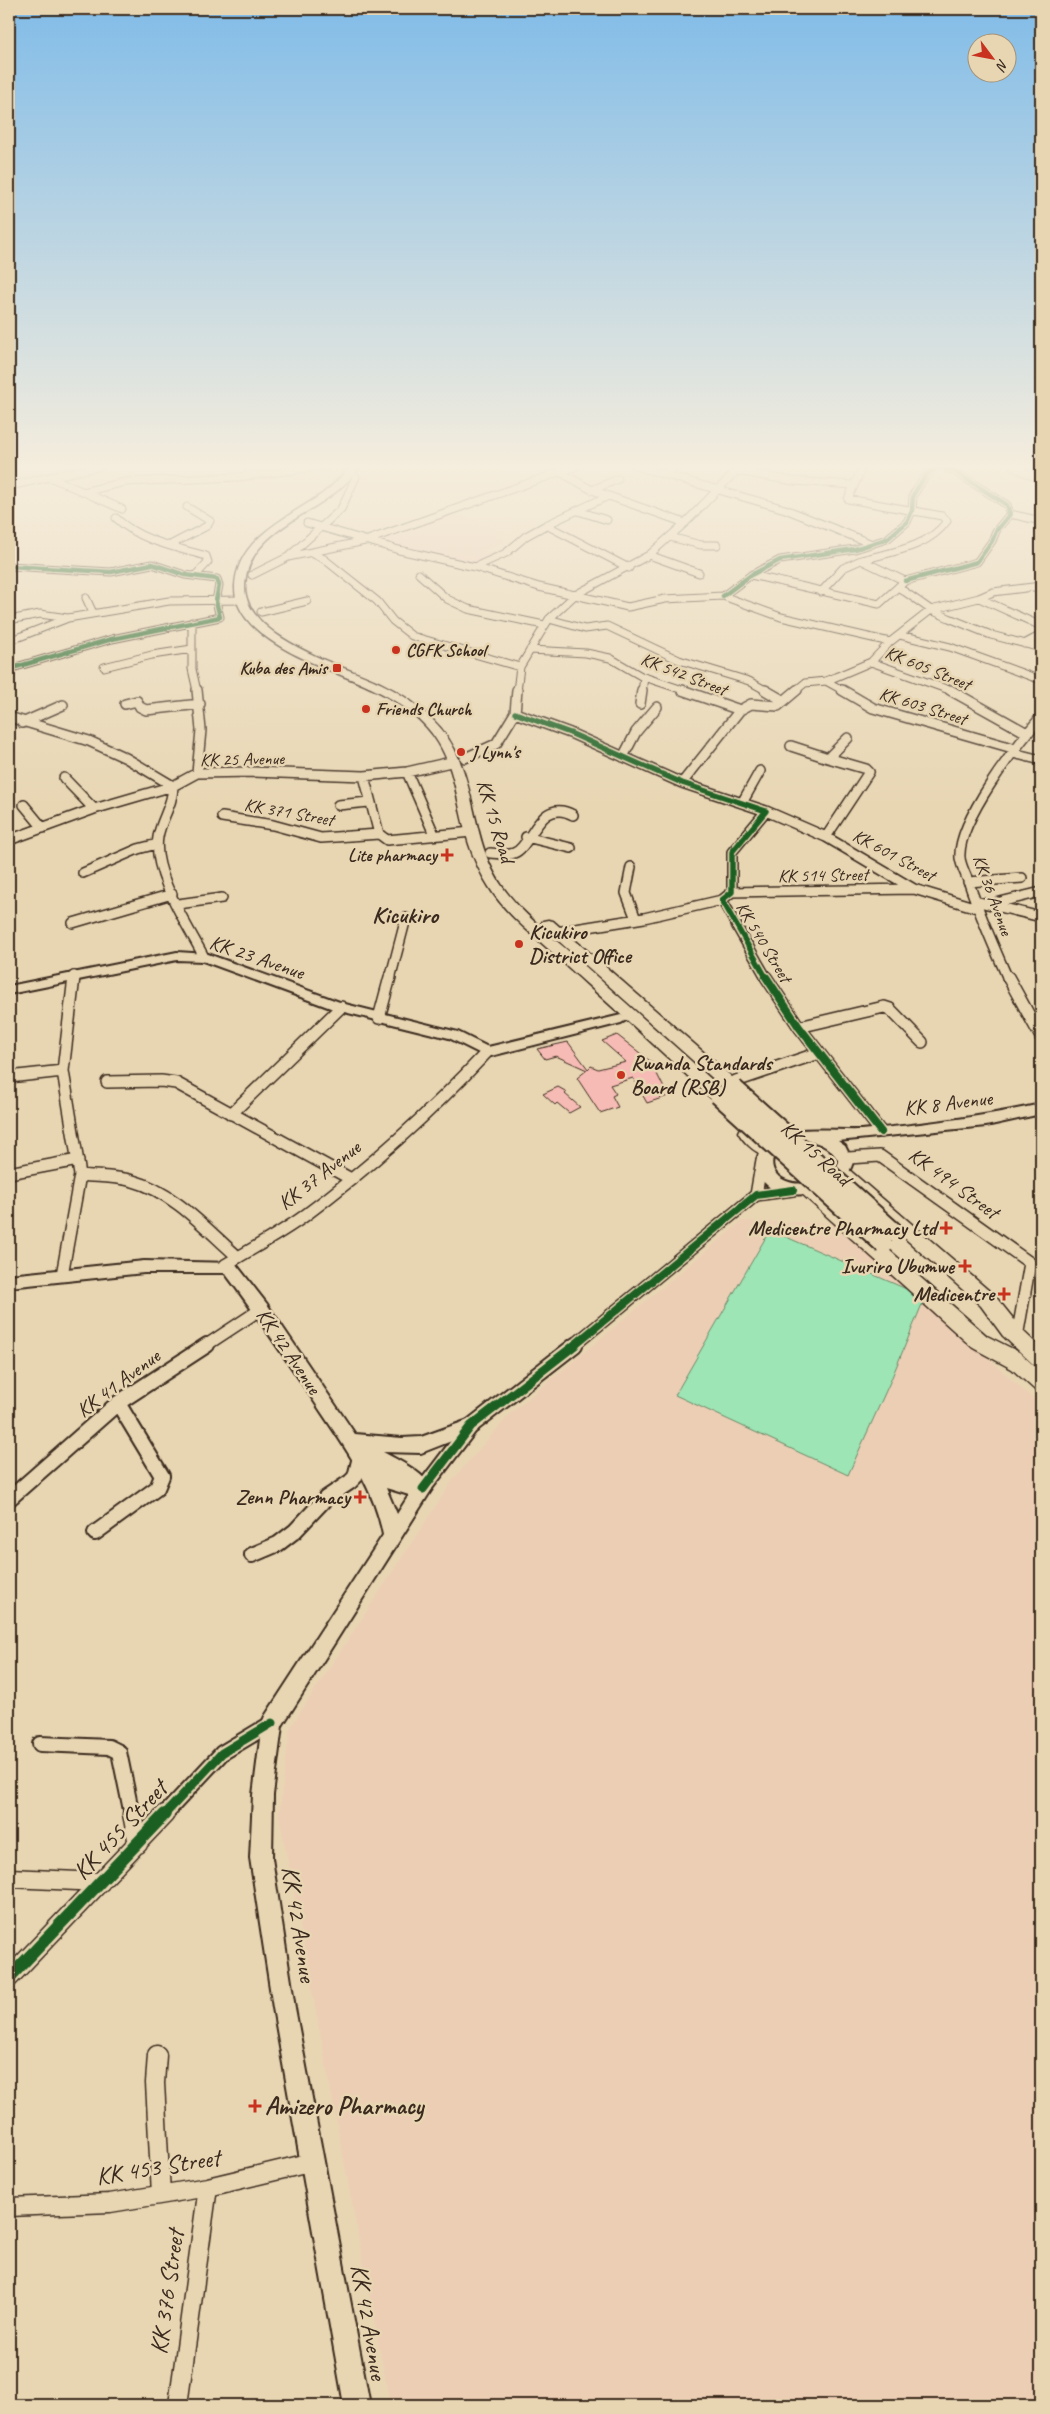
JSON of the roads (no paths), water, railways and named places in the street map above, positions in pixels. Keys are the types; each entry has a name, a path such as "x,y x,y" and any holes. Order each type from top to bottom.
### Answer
{"highway":[{"path":"242,579 240,586 243,600 258,604"},
{"path":"252,579 252,587"},
{"name":"KK 15 Road","path":"243,600 249,613 261,626 292,649 312,660 373,684 409,705 433,725 460,760 472,832 482,865 497,889 599,987 718,1095 891,1240 1018,1338 1041,1359"},
{"name":"KK 15 Road","path":"258,604 285,635 306,648 377,681 422,707 452,736 490,853 506,884 514,893 616,984 652,1007 735,1084 891,1240 1041,1383"},
{"path":"599,987 606,1006 621,1018 764,1155"},
{"path":"735,1084 797,1136"},
{"path":"845,1164 988,1301 1018,1338"},
{"path":"800,1190 980,1342 1021,1366"}],"main road":[{"name":"KK 23 Avenue","path":"9,990 177,956 204,957 341,1007 453,1035 487,1052"},
{"path":"487,1052 621,1018"},
{"name":"KK 8 Avenue","path":"816,1136 860,1135 986,1121 1041,1109"},
{"path":"845,1164 837,1146 830,1140 816,1136 797,1136 782,1140 764,1155 764,1171 770,1178 800,1190 835,1179 845,1164 860,1135"},
{"path":"9,1281 144,1267 231,1261"},
{"name":"KK 42 Avenue","path":"231,1261 232,1270 261,1309 363,1461 391,1483 406,1488 423,1489"},
{"path":"349,1441 402,1446 421,1445 470,1426"},
{"name":"KK 42 Avenue","path":"349,1441 396,1468 423,1489"},
{"path":"363,1461 387,1510 392,1536"},
{"name":"KK 42 Avenue","path":"357,2405 284,2008 262,1858 263,1795 272,1723 423,1489"}],"street":[{"path":"9,670 112,639 192,622 218,619 220,617 216,600 219,585 217,579 214,579"},
{"path":"349,579 377,601 393,621 412,636 520,667"},
{"path":"424,579 458,605 495,616 585,629 607,626 679,660 749,681 784,701"},
{"path":"511,579 539,588 628,607 665,599 723,596 782,617 890,642"},
{"path":"608,579 575,595 546,622 520,667 515,713 580,737 682,783 766,811"},
{"path":"723,596 746,579"},
{"path":"766,579 879,604 905,581 914,579"},
{"path":"821,592 833,579"},
{"path":"900,579 905,581"},
{"path":"682,783 740,710 751,704 778,706 805,683 826,681 871,662 890,642 931,610 979,598 993,592 1041,586"},
{"path":"898,587 931,610 991,635 1041,648"},
{"path":"86,598 93,613"},
{"path":"979,598 1041,626"},
{"path":"9,641 68,618 93,613 169,601 243,600"},
{"path":"258,604 308,601"},
{"path":"9,620 40,614 68,618"},
{"path":"192,622 192,669 200,704 200,745 197,773"},
{"path":"900,635 950,648 1041,680"},
{"path":"1024,644 1041,635"},
{"path":"104,667 152,655 192,649"},
{"name":"KK 542 Street","path":"530,650 586,653 610,658 644,678 740,710"},
{"name":"KK 605 Street","path":"871,662 946,688 1027,733"},
{"path":"640,704 644,678"},
{"name":"KK 603 Street","path":"826,681 873,708 1041,760"},
{"path":"125,704 137,702 145,713 200,704"},
{"path":"22,723 63,705"},
{"path":"623,757 636,732 657,707"},
{"name":"KK 25 Avenue","path":"9,840 94,809 173,786 197,773 364,776 407,772 460,760 496,744 515,713"},
{"path":"9,717 22,723 75,735 100,745 173,786 174,796 158,834 157,844 164,876 204,957"},
{"name":"KK 36 Avenue","path":"1041,717 1014,751 971,815 963,835 960,858 976,904 1010,982 1041,1037"},
{"path":"791,746 828,758 848,738"},
{"name":"KK 601 Street","path":"826,838 868,772 866,769 828,758"},
{"path":"742,802 760,771"},
{"path":"407,772 434,834"},
{"path":"364,776 369,802 383,837"},
{"path":"64,778 94,809"},
{"path":"338,805 369,802"},
{"path":"24,805 44,828"},
{"path":"490,853 514,853 533,827 551,814 566,811 573,815"},
{"name":"KK 601 Street","path":"766,811 826,838 914,889 976,904 991,904 1041,917"},
{"name":"KK 540 Street","path":"766,811 732,852 732,892 722,900 759,966 799,1027 881,1132"},
{"name":"KK 371 Street","path":"222,817 273,825 322,838 472,832"},
{"path":"526,837 571,848"},
{"path":"83,873 138,849 157,844"},
{"path":"632,867 626,893 636,919"},
{"path":"968,882 1022,878"},
{"name":"KK 514 Street","path":"732,892 914,889"},
{"path":"991,904 1041,892"},
{"path":"73,923 172,894"},
{"path":"178,904 222,898"},
{"path":"557,932 636,919 722,900"},
{"path":"379,1018 406,918"},
{"path":"62,1275 80,1175 63,1071 74,976"},
{"path":"232,1114 341,1007"},
{"path":"799,1027 884,1007 890,1010 922,1042"},
{"name":"KK 37 Avenue","path":"231,1261 300,1218 352,1179 444,1098 487,1052"},
{"path":"735,1084 819,1053"},
{"path":"9,1076 63,1071"},
{"path":"108,1082 161,1081 176,1083 352,1179"},
{"path":"756,1195 764,1155"},
{"name":"KK 494 Street","path":"845,1164 880,1156 1036,1261 1018,1338"},
{"path":"9,1173 78,1160"},
{"path":"80,1175 134,1181 146,1186 184,1210 231,1261"},
{"path":"423,1489 470,1426 606,1320 756,1195 800,1190"},
{"name":"KK 41 Avenue","path":"9,1499 118,1403 261,1309"},
{"path":"96,1534 157,1488 162,1476 118,1403"},
{"path":"252,1556 278,1544 295,1531 326,1498 350,1482 363,1461"},
{"name":"KK 455 Street","path":"9,1978 56,1926 138,1844 190,1784 222,1753 272,1723"},
{"path":"40,1744 109,1747 119,1752 138,1844"},
{"path":"9,1878 101,1882"},
{"path":"157,2055 156,2083 161,2194"},
{"name":"KK 453 Street","path":"9,2207 110,2203 208,2187 313,2162"},
{"name":"KK 376 Street","path":"178,2405 208,2187"}],"place":[{"name":"CGFK School","path":"396,650"},
{"name":"Kuba des Amis","path":"337,668"},
{"name":"Friends Church","path":"366,709"},
{"name":"J Lynn's","path":"461,752"},
{"name":"Lite pharmacy","path":"447,855"},
{"name":"Kicukiro District Office","path":"519,944"},
{"name":"Rwanda Standards Board (RSB)","path":"621,1075"},
{"name":"Medicentre Pharmacy Ltd","path":"946,1228"},
{"name":"Ivuriro Ubumwe","path":"965,1266"},
{"name":"Medicentre","path":"1004,1294"},
{"name":"Zenn Pharmacy","path":"360,1497"},
{"name":"Amizero Pharmacy","path":"255,2106"}],"district":[{"name":"Kicukiro","path":"405,915"}]}
